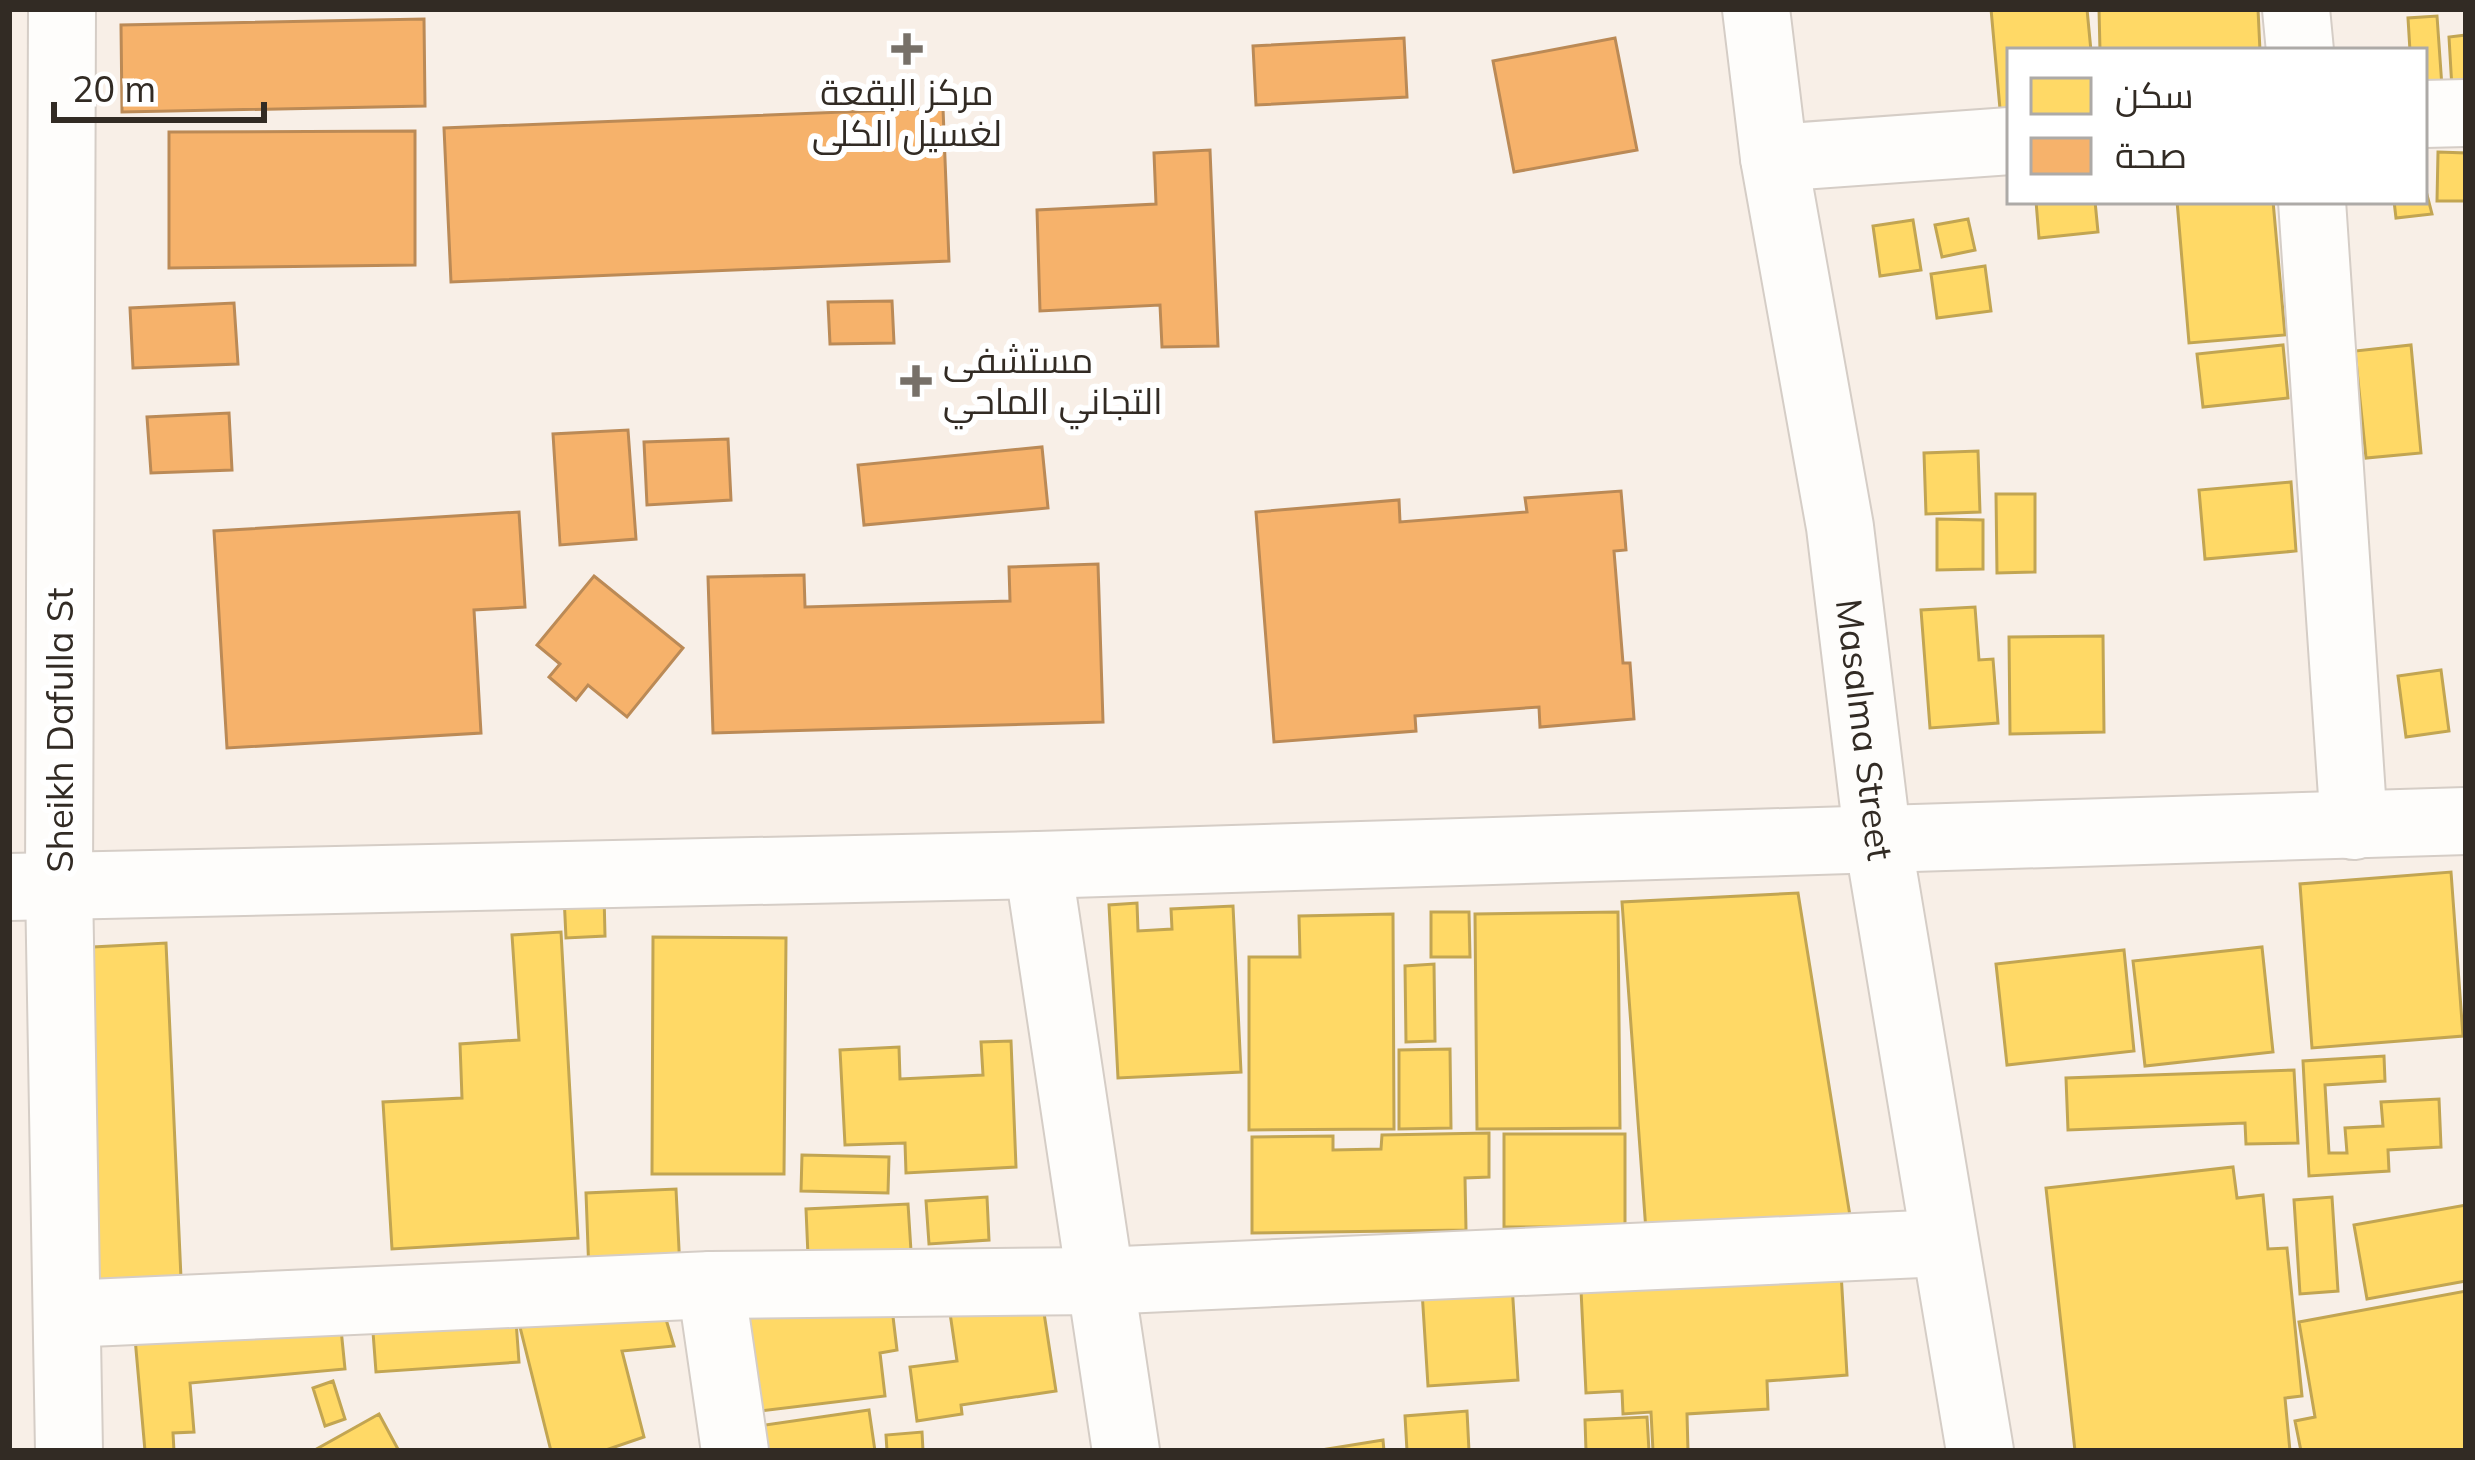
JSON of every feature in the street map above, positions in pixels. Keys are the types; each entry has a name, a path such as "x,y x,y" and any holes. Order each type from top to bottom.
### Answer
{"street":[{"name":"Sheikh Dafulla St","path":"62,9 34,886 67,1314 69,1451"},
{"name":"Masalma Street","path":"1756,9 1774,158 1840,526 1878,841 1980,1451"},
{"path":"2296,9 2300,48"},
{"path":"2427,114 2466,113"},
{"path":"1774,158 2007,141"},
{"path":"2312,204 2354,826"},
{"path":"34,886 1037,865 2466,821"},
{"path":"1037,865 1126,1451"},
{"path":"67,1314 711,1285 1100,1281 1943,1243"},
{"path":"711,1285 735,1451"}],"building: سكن":[{"path":"1991,9 2087,9 2091,48 2007,48 2007,119 2001,120"},
{"path":"2099,9 2258,9 2260,48 2100,48"},
{"path":"2437,16 2442,87 2427,88 2427,48 2410,48 2408,18"},
{"path":"2466,35 2466,88 2452,89 2449,37"},
{"path":"2438,152 2466,153 2466,201 2437,201"},
{"path":"2427,195 2432,214 2396,218 2394,204 2427,204"},
{"path":"2036,204 2095,204 2098,232 2039,238"},
{"path":"2177,204 2273,204 2285,335 2189,343"},
{"path":"1968,219 1975,250 1942,257 1935,225"},
{"path":"1913,220 1921,270 1880,276 1873,226"},
{"path":"1985,266 1991,311 1937,318 1931,274"},
{"path":"2283,345 2288,398 2203,407 2197,354"},
{"path":"2411,345 2421,453 2366,458 2355,351"},
{"path":"1978,451 1980,512 1926,514 1924,453"},
{"path":"2291,482 2296,551 2205,559 2199,490"},
{"path":"1996,494 2035,494 2035,572 1997,573"},
{"path":"1937,519 1983,520 1983,569 1937,570"},
{"path":"1975,607 1979,660 1993,659 1998,723 1930,728 1921,610"},
{"path":"2103,636 2104,732 2010,734 2009,637"},
{"path":"2441,670 2449,731 2406,737 2398,676"},
{"path":"2451,872 2463,1036 2312,1048 2300,884"},
{"path":"1798,893 1851,1222 1646,1231 1622,902"},
{"path":"604,894 605,936 566,938 564,896"},
{"path":"1137,903 1138,931 1172,929 1171,909 1233,906 1241,1072 1118,1078 1109,905"},
{"path":"1431,912 1469,912 1470,957 1431,957"},
{"path":"1618,912 1620,1128 1477,1129 1475,914"},
{"path":"1393,914 1394,1129 1249,1130 1249,957 1300,957 1299,916"},
{"path":"561,932 578,1238 392,1249 383,1102 462,1098 460,1044 519,1040 512,935"},
{"path":"653,937 786,938 784,1174 652,1174"},
{"path":"166,943 181,1278 90,1282 75,948"},
{"path":"2262,947 2273,1052 2145,1066 2133,961"},
{"path":"2124,950 2134,1051 2007,1065 1996,964"},
{"path":"1434,964 1435,1041 1406,1042 1405,966"},
{"path":"1011,1041 1016,1167 906,1173 905,1143 845,1145 840,1050 899,1047 900,1079 983,1075 981,1042"},
{"path":"1450,1049 1451,1128 1399,1129 1399,1050"},
{"path":"2384,1056 2385,1081 2325,1085 2329,1153 2347,1153 2345,1128 2383,1126 2381,1102 2439,1099 2441,1147 2388,1150 2389,1171 2309,1176 2303,1061"},
{"path":"2294,1070 2298,1143 2246,1144 2245,1123 2068,1130 2066,1078"},
{"path":"1489,1133 1489,1177 1465,1178 1466,1230 1252,1233 1252,1137 1333,1136 1333,1150 1381,1149 1382,1135"},
{"path":"1504,1134 1625,1134 1625,1227 1504,1227"},
{"path":"802,1155 889,1157 888,1193 801,1191"},
{"path":"2233,1167 2237,1198 2263,1195 2268,1249 2287,1248 2302,1396 2285,1398 2290,1451 2075,1451 2046,1188"},
{"path":"676,1189 680,1269 589,1274 586,1193"},
{"path":"987,1197 989,1240 929,1244 926,1201"},
{"path":"2332,1197 2338,1291 2300,1294 2294,1200"},
{"path":"908,1204 911,1251 808,1256 806,1209"},
{"path":"2466,1205 2466,1281 2367,1299 2354,1225"},
{"path":"1841,1272 1847,1375 1767,1381 1768,1409 1687,1414 1688,1451 1653,1451 1651,1412 1623,1414 1622,1391 1586,1393 1581,1290"},
{"path":"1512,1284 1518,1380 1428,1386 1422,1291"},
{"path":"2466,1291 2466,1451 2301,1451 2295,1421 2315,1417 2299,1322"},
{"path":"891,1300 897,1350 880,1353 885,1396 743,1413 732,1320"},
{"path":"1042,1300 1056,1391 961,1405 962,1414 917,1421 910,1367 957,1361 950,1313"},
{"path":"665,1316 674,1346 622,1351 644,1437 603,1451 551,1451 520,1327"},
{"path":"340,1319 345,1369 190,1383 194,1432 173,1433 174,1451 145,1451 135,1338"},
{"path":"516,1321 519,1362 376,1372 373,1332"},
{"path":"333,1381 345,1419 325,1426 313,1388"},
{"path":"869,1410 875,1451 762,1451 759,1426"},
{"path":"1467,1411 1469,1451 1407,1451 1405,1416"},
{"path":"379,1414 399,1451 313,1451"},
{"path":"1647,1417 1649,1451 1586,1451 1585,1420"},
{"path":"922,1432 923,1451 887,1451 886,1435"},
{"path":"1383,1440 1384,1451 1315,1451"}],"building: صحة":[{"path":"424,19 425,106 122,112 121,25"},
{"path":"1404,38 1407,97 1256,105 1253,46"},
{"path":"1615,38 1637,150 1514,172 1493,61"},
{"path":"943,108 949,261 451,282 444,128"},
{"path":"415,131 415,265 169,268 169,132"},
{"path":"1210,150 1218,346 1162,347 1160,305 1040,311 1037,210 1156,204 1154,153"},
{"path":"892,301 894,343 830,344 828,302"},
{"path":"234,303 238,364 133,368 130,308"},
{"path":"229,413 232,470 151,473 147,417"},
{"path":"628,430 636,539 560,545 553,434"},
{"path":"728,439 731,500 647,505 644,442"},
{"path":"1042,447 1048,508 864,525 858,465"},
{"path":"1621,491 1626,550 1614,551 1623,663 1630,663 1634,719 1540,727 1539,707 1415,716 1416,731 1274,742 1256,512 1399,500 1400,522 1527,512 1525,498"},
{"path":"519,512 525,607 474,610 481,733 227,748 214,531"},
{"path":"1098,564 1103,722 713,733 708,577 804,575 805,607 1010,601 1009,567"},
{"path":"594,576 683,648 627,717 588,685 576,700 549,677 560,664 537,645"}],"place":[{"name":"مركز البقعة لغسيل الكلى","path":"907,49"},
{"name":"مستشفى التجاني الماحي","path":"916,381"}]}
